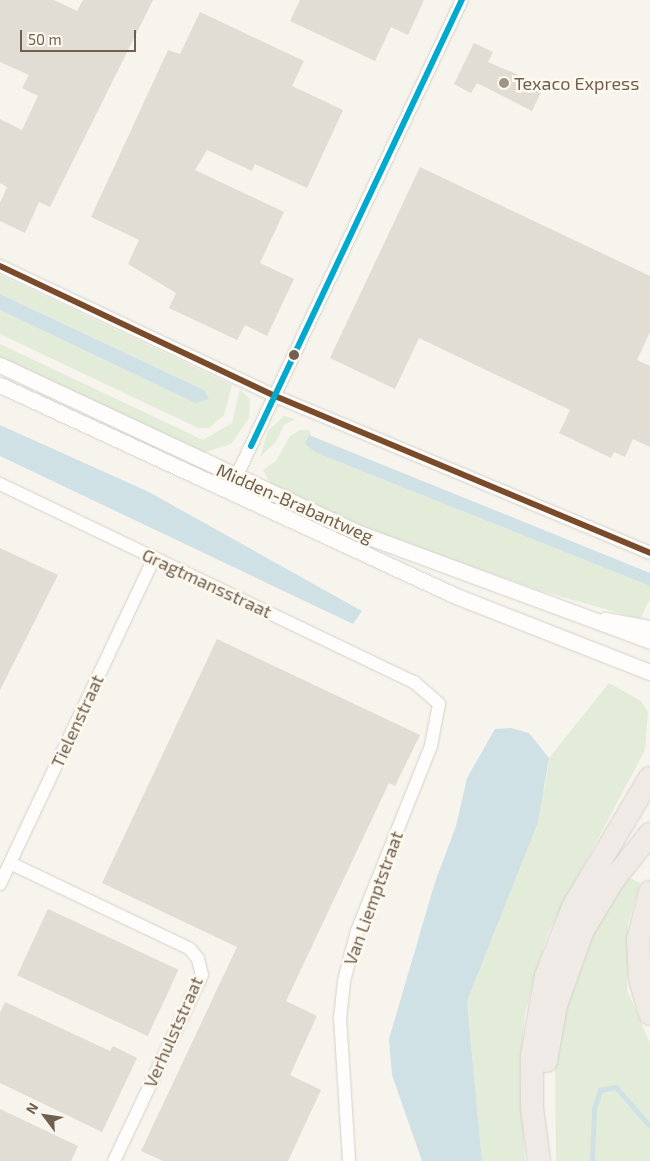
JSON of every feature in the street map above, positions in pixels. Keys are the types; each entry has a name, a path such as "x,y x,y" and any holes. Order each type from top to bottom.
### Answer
{"highway":[{"path":"539,1161 532,1108 532,1056 546,976 573,907 650,778"},
{"path":"544,1161 546,1055 564,978 597,905 650,834"},
{"path":"650,892 638,940 640,979 650,1014"}],"street":[{"path":"229,492 462,0"},
{"path":"0,266 275,396 650,553"},
{"name":"Midden-Brabantweg","path":"0,365 356,532 599,620 650,641"},
{"name":"Midden-Brabantweg","path":"0,385 456,596 589,645 650,672"},
{"name":"Gragtmansstraat","path":"0,484 414,682"},
{"name":"Tielenstraat","path":"0,884 154,558"},
{"name":"Midden-Brabantweg","path":"599,620 650,628"},
{"name":"Midden-Brabantweg","path":"589,645 650,662"},
{"name":"Van Liemptstraat","path":"349,1161 340,1017 347,966 439,722 439,704 414,682"},
{"name":"Verhulststraat","path":"10,863 190,949 198,959 202,975 114,1161"}],"green space":[{"path":"0,275 232,385 224,415 209,428 198,428 0,334 0,310 195,403 204,390 0,294"},
{"path":"0,344 203,440 232,423 240,389 250,399 249,418 231,444 202,453 0,360"},
{"path":"284,416 295,419 284,425 276,442 260,457 268,431"},
{"path":"300,430 309,430 317,453 650,586 650,599 640,619 538,590 361,527 273,487 263,470 276,461 290,436"},
{"path":"609,683 641,701 648,712 645,750 548,933 537,968 525,1014 520,1068 525,1161 482,1161 467,1001 545,786 549,758"},
{"path":"628,877 640,883 628,923 627,990 650,1043 650,1161 556,1161 555,1053 577,960"}],"shaded area":[{"path":"0,294 204,390 209,399 195,403 0,310"},
{"path":"0,425 149,492 362,611 353,624 0,456"},
{"path":"309,435 650,573 650,586 317,453 305,444"},
{"path":"511,728 529,733 549,758 538,822 467,1001 482,1161 422,1161 392,1075 389,1039 435,882 456,826 467,778 495,729"}],"building":[{"path":"0,0 54,0 77,11 83,0 153,0 50,207 39,202 25,233 0,221 0,203 7,187 0,183 0,119 22,130 38,96 22,88 29,75 0,62"},
{"path":"300,0 424,0 408,35 391,27 375,61 290,21"},
{"path":"200,12 304,61 292,86 343,110 307,188 255,164 252,171 207,150 195,170 284,212 260,263 294,279 267,336 245,325 237,340 169,308 176,293 128,264 139,240 91,217 168,50 180,54"},
{"path":"474,43 493,52 488,62 544,86 532,111 477,83 471,93 454,84"},
{"path":"420,167 650,276 650,332 637,360 650,366 650,447 633,439 625,457 614,452 611,458 559,433 570,410 419,338 395,389 330,358"},
{"path":"0,548 58,575 0,690"},
{"path":"217,639 420,735 395,786 389,783 286,1001 317,1016 290,1075 321,1090 288,1161 163,1161 141,1151 237,947 102,883"},
{"path":"48,909 179,970 148,1036 17,975"},
{"path":"5,1002 110,1051 113,1046 137,1058 102,1132 0,1083 0,1013"},
{"path":"0,1109 78,1146 71,1161 0,1161"}],"waterway":[{"path":"592,1161 594,1109 600,1090 616,1087 650,1126"}],"transit line":[{"path":"251,446 462,0"},
{"path":"0,266 275,396 650,553"}],"place":[{"name":"Texaco Express","path":"504,83"}]}
